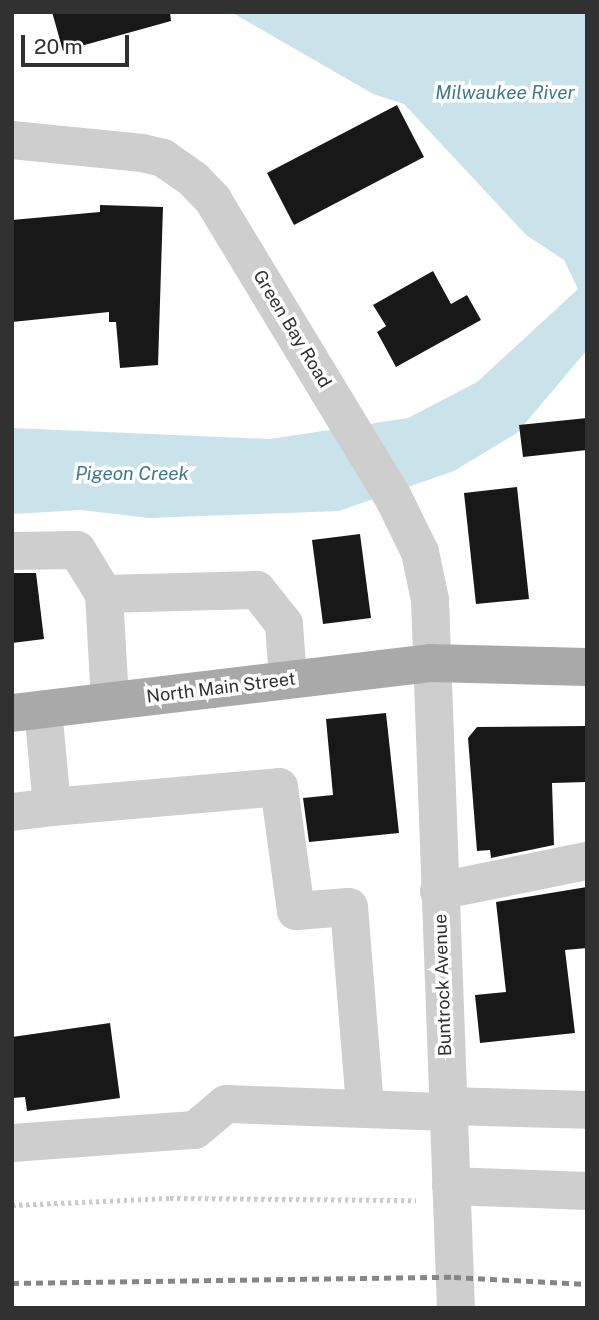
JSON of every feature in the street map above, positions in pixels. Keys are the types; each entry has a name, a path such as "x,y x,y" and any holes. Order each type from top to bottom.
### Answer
{"main road":[{"name":"North Main Street","path":"27,711 430,663 587,667"}],"street":[{"name":"Green Bay Road","path":"12,140 142,153 180,168 213,200 393,496 427,574 430,663"},
{"path":"12,551 77,550 104,594 110,701"},
{"path":"104,594 257,590 284,624 288,680"},
{"name":"Buntrock Avenue","path":"430,663 448,1109 436,1193 456,1308"},
{"path":"27,711 52,807"},
{"path":"12,812 279,787 296,911 349,907 365,1108"},
{"path":"439,891 587,861"},
{"path":"12,1143 195,1130 226,1104 587,1110"},
{"path":"436,1193 587,1191"}],"path":[{"path":"12,1205 170,1198 436,1193"}],"water":[{"path":"231,12 587,12 587,350 517,433 454,471 339,511 149,518 81,510 12,514 12,428 270,439 408,418 477,382 578,289 564,260 526,235 404,104 373,94"}],"building":[{"path":"52,12 170,12 171,21 63,51"},
{"path":"397,105 424,157 294,225 267,173"},
{"path":"100,205 163,207 158,365 120,368 116,322 109,322 109,312 12,322 12,220 100,212"},
{"path":"433,271 451,304 467,295 481,320 396,367 377,332 386,326 373,305"},
{"path":"587,418 587,450 523,457 519,425"},
{"path":"517,487 529,599 476,604 464,493"},
{"path":"360,534 371,618 323,624 312,540"},
{"path":"12,573 36,573 44,639 12,643"},
{"path":"386,713 399,833 309,842 303,798 333,795 326,719"},
{"path":"587,726 587,782 552,783 554,845 491,858 490,850 477,851 468,738 477,727"},
{"path":"587,887 587,948 565,950 575,1033 480,1043 475,995 506,992 496,902"},
{"path":"110,1023 120,1098 27,1111 25,1097 12,1098 12,1037"}],"railway":[{"path":"12,1283 454,1277 587,1284"}],"water label":[{"name":"Milwaukee River","path":"505,93"},
{"name":"Pigeon Creek","path":"132,474"}]}
